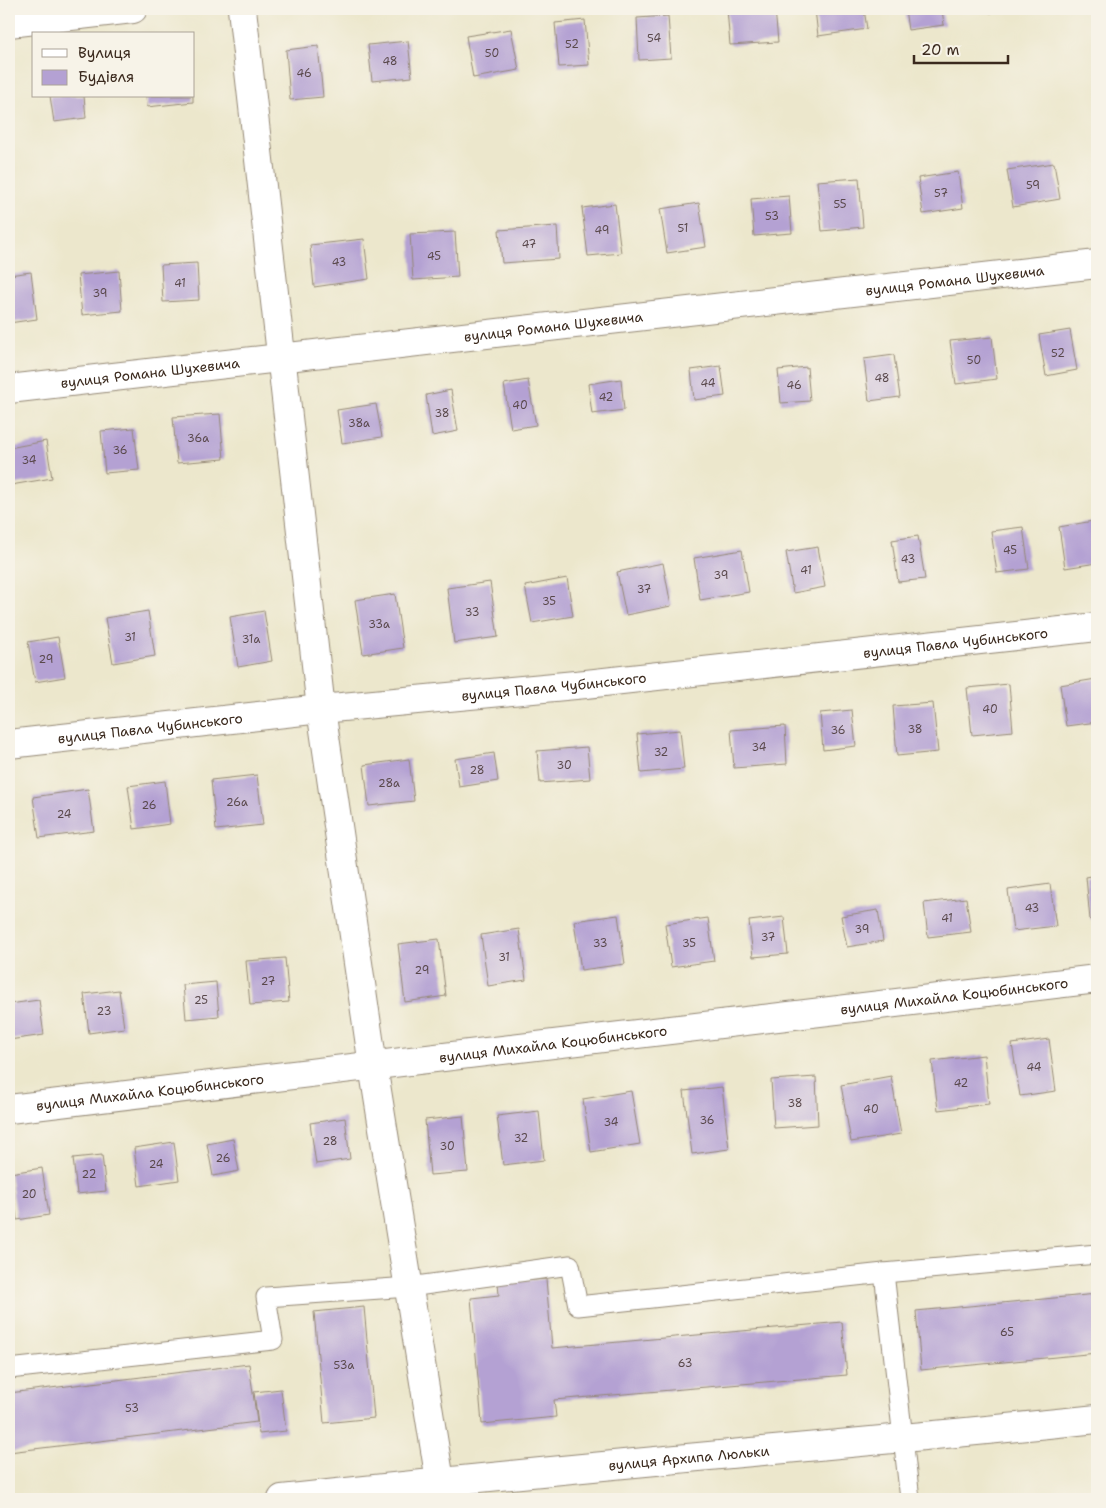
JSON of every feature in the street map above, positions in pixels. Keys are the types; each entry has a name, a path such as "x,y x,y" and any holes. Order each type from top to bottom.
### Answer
{"street":[{"path":"9,23 133,9"},
{"path":"242,9 321,709 373,1066 440,1481"},
{"name":"вулиця Романа Шухевича","path":"9,389 1097,264"},
{"name":"вулиця Павла Чубинського","path":"9,744 321,709 586,684 1097,627"},
{"name":"вулиця Михайла Коцюбинського","path":"9,1109 1097,979"},
{"name":"вулиця Архипа Люльки","path":"282,1499 440,1481 902,1439 1097,1419"}],"lane":[{"path":"9,1369 273,1340 266,1297 409,1286 570,1265 578,1306 884,1273 1097,1254"},
{"path":"884,1273 910,1499"}],"building":[{"path":"727,9 775,9 778,42 730,45"},
{"path":"815,9 864,9 867,29 818,36"},
{"path":"905,9 942,9 944,25 908,30"},
{"path":"989,9 1009,9 1009,10 990,13"},
{"path":"668,16 671,58 639,60 637,18"},
{"path":"585,20 589,65 559,67 555,23"},
{"path":"511,29 519,70 473,78 466,36"},
{"path":"408,41 412,77 372,81 368,45"},
{"path":"318,46 323,97 290,100 286,50"},
{"path":"50,98 84,98 86,118 54,122"},
{"path":"146,98 193,98 193,102 147,107"},
{"path":"9,120 12,132 9,132"},
{"path":"1054,163 1060,199 1013,207 1007,170"},
{"path":"958,172 963,208 923,214 918,178"},
{"path":"859,178 863,227 822,231 817,181"},
{"path":"789,196 792,233 754,236 751,199"},
{"path":"699,203 706,247 667,253 660,209"},
{"path":"615,204 621,253 588,256 582,208"},
{"path":"557,226 559,259 502,263 499,230"},
{"path":"455,232 458,277 413,280 410,234"},
{"path":"364,239 369,279 314,287 310,245"},
{"path":"197,263 199,300 163,302 161,265"},
{"path":"119,271 122,311 82,315 78,275"},
{"path":"31,272 37,319 9,323 9,275"},
{"path":"1070,330 1077,370 1046,376 1039,335"},
{"path":"992,337 997,379 956,384 950,341"},
{"path":"894,355 900,397 869,401 864,359"},
{"path":"721,366 725,396 694,400 691,370"},
{"path":"807,367 810,401 781,403 778,370"},
{"path":"621,379 624,410 592,414 588,384"},
{"path":"528,380 536,425 511,429 504,384"},
{"path":"451,390 458,431 432,436 426,395"},
{"path":"376,404 382,437 342,443 337,410"},
{"path":"220,414 224,459 177,463 173,417"},
{"path":"134,428 139,470 105,473 101,431"},
{"path":"46,441 52,478 11,485 9,448"},
{"path":"1093,521 1097,547 1097,563 1065,568 1059,527"},
{"path":"1023,527 1029,569 997,573 991,531"},
{"path":"918,536 925,579 898,582 892,540"},
{"path":"818,547 825,587 793,593 786,552"},
{"path":"742,550 749,592 700,600 694,558"},
{"path":"663,563 671,606 626,615 617,572"},
{"path":"567,578 573,616 532,623 525,586"},
{"path":"490,582 498,637 454,643 447,588"},
{"path":"395,594 403,648 363,654 355,600"},
{"path":"148,611 155,656 113,663 105,618"},
{"path":"264,611 272,661 238,667 230,617"},
{"path":"58,637 65,677 35,682 28,642"},
{"path":"1096,679 1097,722 1066,726 1060,685"},
{"path":"1009,684 1013,731 972,735 967,688"},
{"path":"933,703 938,752 897,756 893,706"},
{"path":"852,710 856,746 823,750 820,713"},
{"path":"785,726 787,764 734,768 731,730"},
{"path":"680,730 684,769 641,773 637,734"},
{"path":"587,747 590,779 540,783 537,751"},
{"path":"494,753 498,781 459,787 455,759"},
{"path":"409,759 414,801 369,806 364,765"},
{"path":"257,775 263,825 216,830 211,780"},
{"path":"165,781 170,824 134,829 128,786"},
{"path":"88,789 94,831 39,838 33,797"},
{"path":"1097,875 1097,919 1090,920 1086,877"},
{"path":"1050,884 1056,926 1013,931 1008,890"},
{"path":"966,898 971,932 928,937 924,903"},
{"path":"878,910 883,941 847,947 841,916"},
{"path":"618,915 625,964 581,970 574,921"},
{"path":"784,917 788,954 753,957 749,921"},
{"path":"708,918 714,961 671,967 665,924"},
{"path":"519,929 526,980 488,986 481,935"},
{"path":"439,939 446,996 405,1002 398,944"},
{"path":"285,958 289,1002 250,1005 246,961"},
{"path":"216,982 219,1016 186,1019 183,985"},
{"path":"119,990 124,1028 89,1033 84,994"},
{"path":"39,1000 44,1035 9,1040 9,1004"},
{"path":"1049,1039 1056,1091 1020,1096 1012,1044"},
{"path":"984,1055 989,1104 938,1110 932,1061"},
{"path":"891,1076 901,1134 851,1142 841,1085"},
{"path":"816,1077 818,1125 774,1128 771,1080"},
{"path":"722,1087 729,1149 692,1154 684,1091"},
{"path":"631,1091 640,1144 591,1152 583,1099"},
{"path":"539,1111 544,1160 503,1165 497,1116"},
{"path":"463,1116 468,1172 430,1175 425,1120"},
{"path":"345,1118 350,1159 316,1164 310,1123"},
{"path":"233,1139 239,1171 213,1176 207,1144"},
{"path":"174,1142 179,1180 139,1186 134,1148"},
{"path":"102,1155 106,1191 77,1194 73,1158"},
{"path":"42,1168 49,1215 17,1220 10,1173"},
{"path":"546,1279 552,1348 842,1322 847,1375 554,1400 556,1417 482,1424 471,1298 499,1295 498,1283"},
{"path":"1097,1294 1097,1353 921,1370 916,1311"},
{"path":"364,1307 374,1418 324,1423 314,1312"},
{"path":"249,1364 257,1422 9,1452 9,1393"},
{"path":"281,1389 286,1431 259,1434 254,1392"}]}
